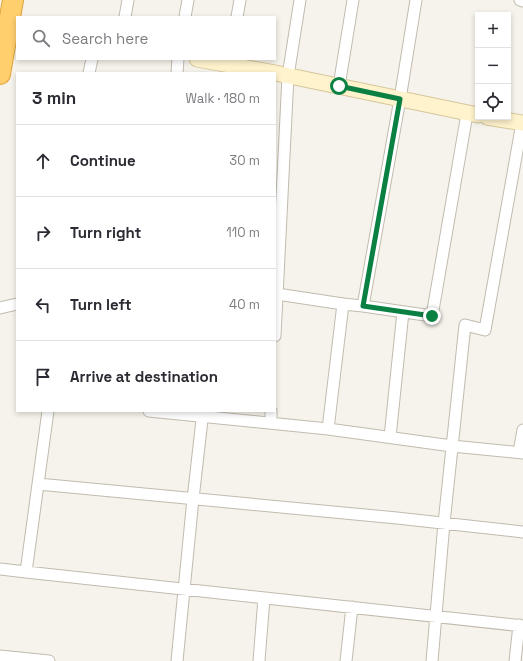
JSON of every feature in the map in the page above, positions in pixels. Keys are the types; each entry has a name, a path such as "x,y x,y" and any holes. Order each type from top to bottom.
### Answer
{"highway":[{"path":"0,74 13,27 13,0"}],"street":[{"path":"125,16 128,0"},
{"path":"185,16 188,0"},
{"path":"237,16 240,0"},
{"path":"276,315 279,74 300,0"},
{"path":"339,86 353,0"},
{"path":"363,306 416,0"},
{"path":"89,72 92,60"},
{"path":"177,72 178,60"},
{"path":"202,60 267,72"},
{"path":"277,294 432,316 473,115 279,74"},
{"path":"432,661 444,523 465,325 485,330 523,123 505,120"},
{"path":"0,308 16,304"},
{"path":"328,429 343,304"},
{"path":"390,438 403,312"},
{"path":"26,572 48,412"},
{"path":"167,412 203,414 271,424 328,429 452,446 521,452 523,430"},
{"path":"271,412 271,424"},
{"path":"177,661 203,414"},
{"path":"38,484 523,532"},
{"path":"0,569 521,626 515,661"},
{"path":"259,661 264,598"},
{"path":"346,661 352,607"},
{"path":"4,658 49,661"}],"route":[{"path":"339,86 400,99 363,306 432,316"}]}
